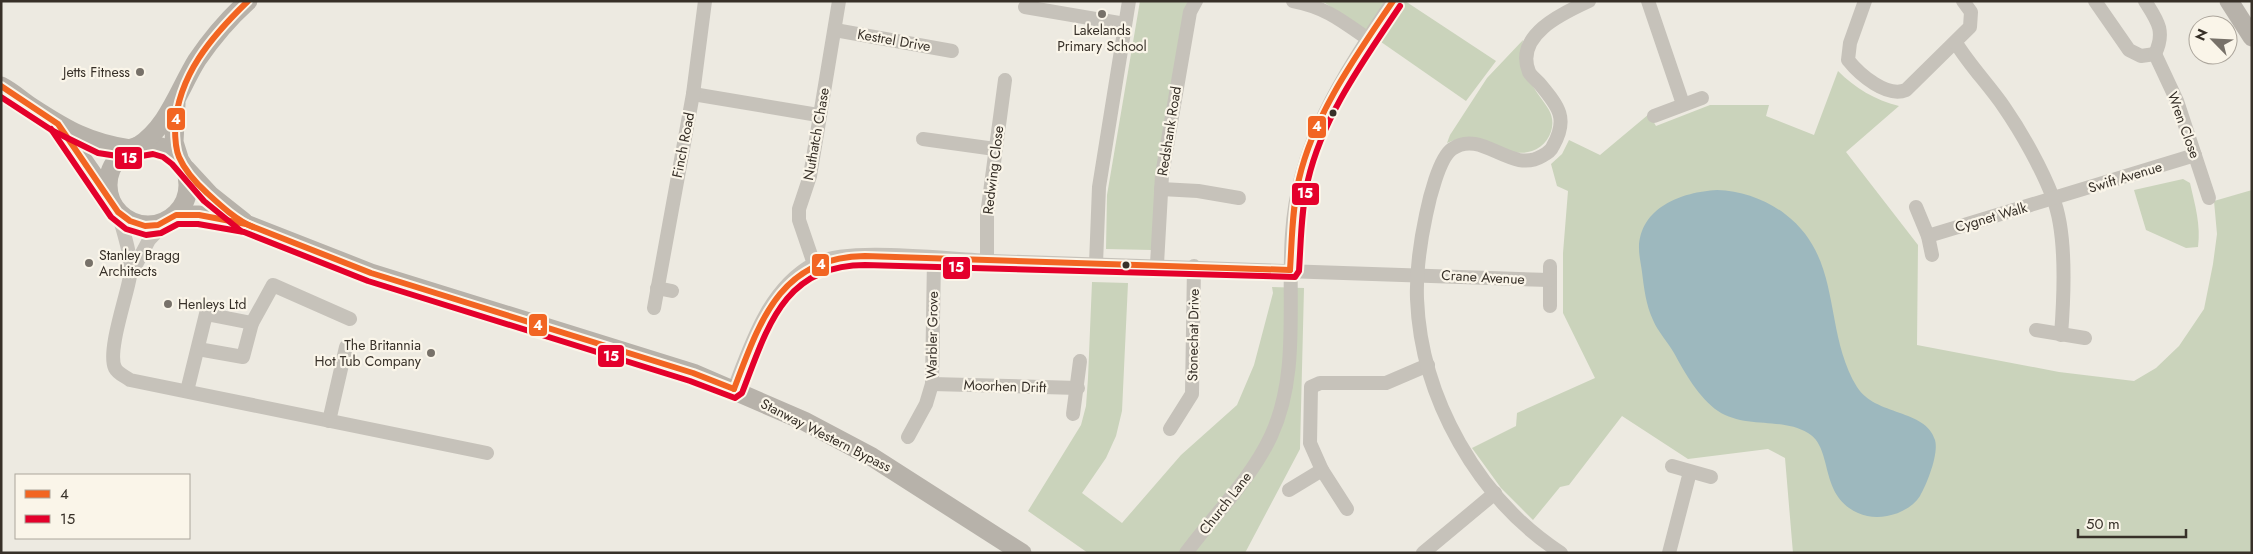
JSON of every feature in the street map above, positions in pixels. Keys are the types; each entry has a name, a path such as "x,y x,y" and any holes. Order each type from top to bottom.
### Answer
{"street":[{"path":"130,276 129,257 108,188 109,175 113,165 134,147 149,139 176,102 184,82 210,42 248,1"},
{"name":"Finch Road","path":"654,308 693,94 705,1"},
{"name":"Nuthatch Chase","path":"814,264 799,220 799,209 810,176 818,115 839,1"},
{"path":"1096,264 1099,187 1129,1"},
{"name":"Redshank Road","path":"1158,264 1160,188 1186,31 1190,12 1196,1"},
{"path":"1292,1 1312,4 1327,10 1368,38"},
{"name":"Church Lane","path":"1186,553 1250,471 1271,437 1287,382 1290,346 1292,233 1303,165 1321,118 1368,38 1393,1"},
{"path":"1561,553 1537,537 1495,493 1464,451 1442,406 1428,365 1417,301 1417,274 1419,246 1428,205 1443,161 1452,148 1464,144 1473,144 1525,162 1538,159 1551,150 1562,131 1561,117 1558,105 1529,72 1527,56 1529,42 1550,22 1589,1"},
{"path":"1648,1 1683,104"},
{"path":"1865,1 1850,43 1848,60 1856,71 1891,92 1898,93 1906,90 1956,43 1970,27 1970,12 1963,1"},
{"path":"2095,1 2128,50 2141,56 2155,54 2161,42 2159,24 2145,1"},
{"path":"2228,1 2252,37"},
{"path":"1025,7 1125,24"},
{"name":"Kestrel Drive","path":"835,30 952,51"},
{"path":"1956,43 1970,65 2004,107 2054,199 2060,229 2063,266 2061,335"},
{"name":"Wren Close","path":"2155,54 2177,101 2208,198"},
{"name":"Redwing Close","path":"987,261 987,215 1006,80"},
{"path":"1,86 58,124 101,145 134,147 153,145 167,149 182,164"},
{"path":"693,94 818,115"},
{"path":"1654,116 1702,98"},
{"path":"176,102 174,142 189,185 188,195 172,218 149,240 130,276 120,317 113,362 118,372 130,380 487,453"},
{"path":"58,124 114,206 130,221 145,226 158,225 172,218"},
{"path":"923,139 995,149"},
{"name":"Swift Avenue","path":"2054,199 2195,154"},
{"name":"Stanway Western Bypass","path":"182,164 210,195 246,224"},
{"path":"1160,188 1198,191 1240,198"},
{"name":"Cygnet Walk","path":"1928,236 2054,199"},
{"path":"1916,208 1928,236 1932,256"},
{"name":"Stanway Western Bypass","path":"172,218 199,215 246,224 371,273 693,372 734,389 872,457 1022,553"},
{"name":"Crane Avenue","path":"814,264 837,257 934,258 1096,264 1158,264 1549,280"},
{"name":"Warbler Grove","path":"908,437 926,404 932,384 934,258"},
{"path":"734,389 772,301 793,280 814,264"},
{"name":"Stonechat Drive","path":"1170,429 1192,394 1194,266"},
{"path":"1550,266 1550,306"},
{"path":"198,349 243,357 252,323 273,285 350,319"},
{"path":"657,288 672,291"},
{"path":"187,391 206,314 252,323"},
{"path":"2036,330 2085,338"},
{"path":"329,421 346,347"},
{"path":"1073,414 1078,388 1080,361"},
{"path":"1347,509 1322,470 1310,443 1310,387 1320,383 1386,383 1428,365"},
{"name":"Moorhen Drift","path":"932,384 1078,388"},
{"path":"1672,466 1711,477"},
{"path":"1289,490 1322,470"},
{"path":"1669,553 1690,472"},
{"path":"1424,553 1495,493"}],"green space":[{"path":"1140,1 1188,1 1155,190 1152,250 1106,249 1107,195"},
{"path":"1317,1 1405,1 1496,61 1466,101 1325,3"},
{"path":"1523,40 1523,57 1528,73 1534,87 1552,116 1552,129 1547,140 1538,148 1522,153 1472,138 1447,143 1450,135 1487,78"},
{"path":"1838,71 1866,93 1899,106 1846,152 1918,245 1917,345 2059,372 2134,381 2156,368 2179,346 2204,309 2217,234 2214,201 2252,190 2252,553 1793,553 1785,458 1768,449 1688,459 1622,416 1569,485 1560,487 1533,520 1501,488 1472,448 1516,426 1517,413 1595,378 1563,313 1563,253 1568,191 1557,186 1551,164 1562,154 1569,140 1600,155 1649,114 1656,126 1710,105 1769,105 1766,116 1814,135"},
{"path":"2183,179 2190,183 2194,199 2198,223 2198,247 2186,248 2146,230 2134,190"},
{"path":"1092,282 1128,283 1122,411 1116,436 1106,458 1082,493 1122,523 1181,455 1237,405 1254,365 1273,293 1272,287 1304,288 1300,449 1245,553 1088,553 1028,511 1081,425 1086,406"}],"water":[{"path":"1717,190 1744,194 1761,200 1785,214 1804,232 1816,252 1824,273 1839,342 1846,365 1857,387 1865,396 1876,403 1911,417 1930,430 1936,446 1932,469 1920,496 1901,512 1883,517 1872,517 1858,513 1845,505 1831,484 1821,449 1816,440 1808,433 1786,425 1740,420 1711,406 1693,385 1658,329 1647,302 1639,251 1641,234 1655,212 1665,204 1690,194"}],"transit line":[{"name":"4","path":"248,1 210,43 190,74 178,108 175,135 179,157 191,177 228,212 253,227"},
{"name":"4","path":"1290,270 1295,202 1306,155 1315,132 1338,86 1393,1"},
{"name":"15","path":"51,129 111,217 126,229 146,235 161,233 178,224 198,224 244,232 368,281 690,381 735,398 742,393 760,346 770,324 782,305 797,289 815,276 837,268 865,265 1295,277 1299,271 1304,203 1315,156 1334,111 1346,89 1400,6"},
{"name":"4","path":"1,86 58,124 118,212 130,221 145,226 158,225 176,215 199,215 246,224 371,273 693,373 734,389"},
{"name":"15","path":"1,97 53,131 98,153 130,158 153,154 163,157 172,164 204,201 241,231"},
{"name":"4","path":"734,389 753,340 764,317 777,297 793,281 812,268 836,259 865,256 1290,270"}],"place":[{"name":"Lakelands Primary School","path":"1102,14"},
{"name":"Jetts Fitness","path":"140,72"},
{"name":"Stanley Bragg Architects","path":"89,263"},
{"name":"Henleys Ltd","path":"168,304"},
{"name":"The Britannia Hot Tub Company","path":"431,353"}]}
